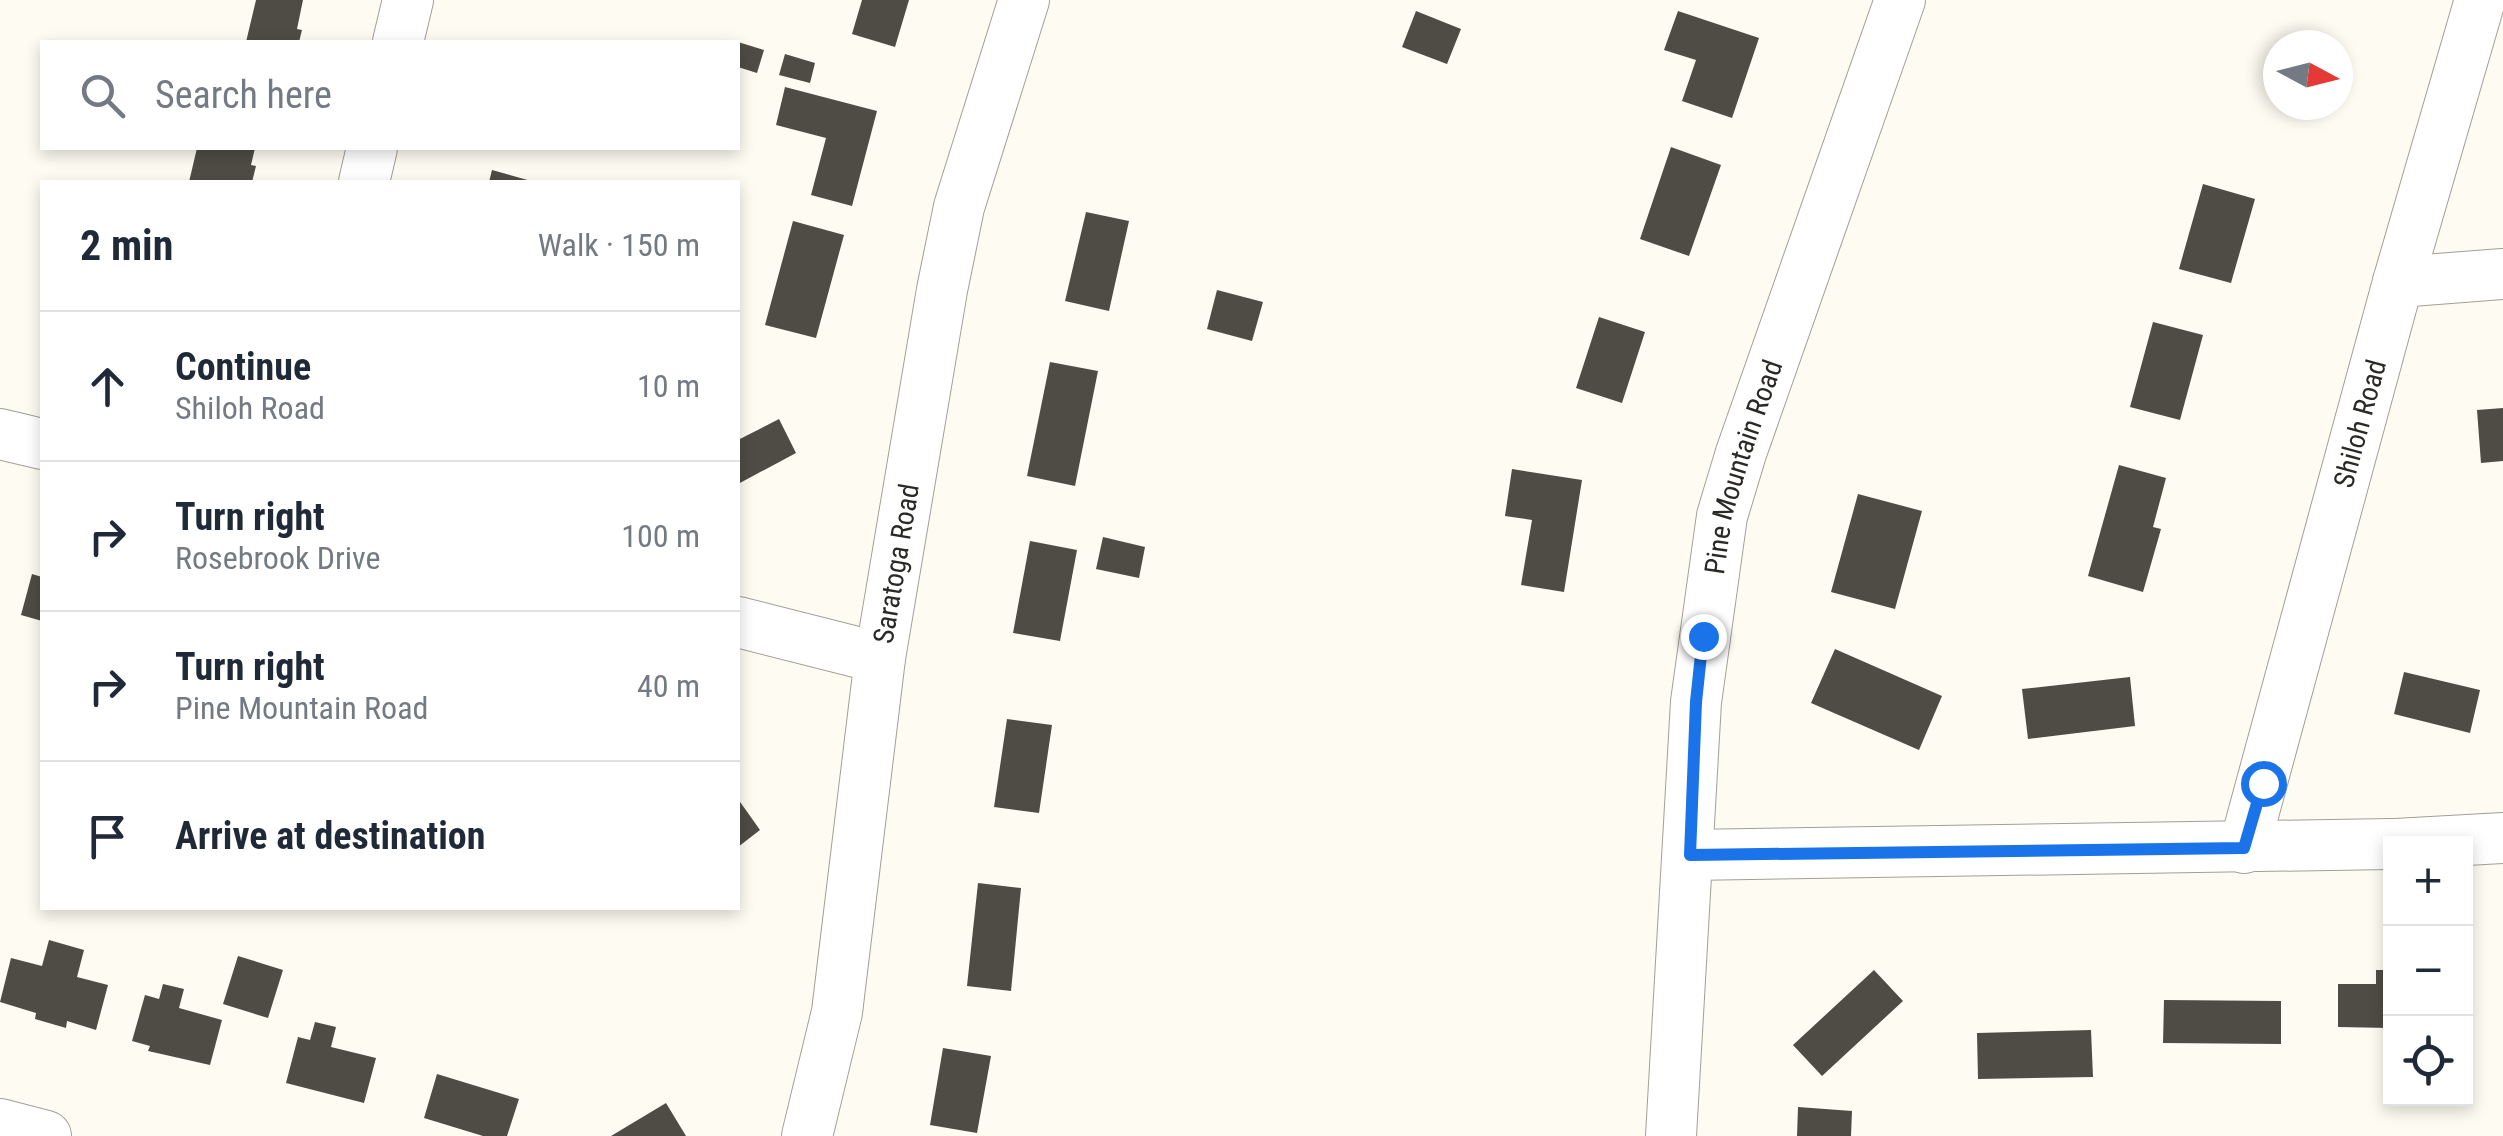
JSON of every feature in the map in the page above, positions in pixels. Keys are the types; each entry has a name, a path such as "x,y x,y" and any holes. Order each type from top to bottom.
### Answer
{"street":[{"path":"398,40 408,0"},
{"name":"Saratoga Road","path":"807,1136 837,1012 880,658 919,417 959,207 1024,0"},
{"name":"Pine Mountain Road","path":"1671,1136 1696,702 1722,516 1900,0"},
{"name":"Shiloh Road","path":"2244,848 2398,282 2480,0"},
{"path":"364,180 372,150"},
{"path":"2398,282 2503,274"},
{"path":"0,434 40,444"},
{"path":"740,623 880,658"},
{"path":"2473,840 2503,838"},
{"path":"1690,855 2383,844"},
{"path":"0,1124 46,1136"}],"building":[{"path":"256,0 303,0 297,29 302,30 300,40 246,40"},
{"path":"862,0 909,0 895,47 852,34"},
{"path":"1416,11 1461,29 1447,64 1402,47"},
{"path":"1678,11 1759,38 1732,118 1682,101 1696,60 1664,50"},
{"path":"740,43 764,50 757,73 740,68"},
{"path":"785,54 815,63 810,83 779,75"},
{"path":"785,87 877,111 852,206 811,195 826,138 776,125"},
{"path":"1671,147 1721,165 1689,256 1640,239"},
{"path":"197,150 255,150 252,180 189,180"},
{"path":"492,170 527,180 490,180"},
{"path":"2203,184 2255,199 2231,283 2179,269"},
{"path":"1086,212 1129,221 1109,311 1065,301"},
{"path":"793,221 844,235 816,338 765,325"},
{"path":"1217,290 1263,302 1252,341 1207,329"},
{"path":"1599,317 1645,332 1622,403 1576,388"},
{"path":"2153,322 2203,335 2180,420 2130,407"},
{"path":"1050,362 1098,371 1075,486 1027,476"},
{"path":"2503,408 2503,461 2481,463 2477,410"},
{"path":"779,419 796,453 740,483 740,439"},
{"path":"2119,465 2166,478 2153,527 2161,529 2143,592 2088,576"},
{"path":"1512,469 1582,480 1564,592 1521,585 1532,520 1505,516"},
{"path":"1858,494 1922,511 1895,609 1831,592"},
{"path":"1103,537 1145,547 1139,578 1096,569"},
{"path":"1030,541 1077,550 1060,641 1013,633"},
{"path":"32,574 40,576 40,620 21,615"},
{"path":"1835,649 1942,696 1919,750 1811,703"},
{"path":"2404,672 2480,690 2470,733 2394,714"},
{"path":"2130,677 2135,726 2028,739 2022,689"},
{"path":"1007,719 1052,725 1039,813 994,807"},
{"path":"740,802 760,830 740,845"},
{"path":"978,883 1021,888 1011,991 967,986"},
{"path":"49,940 84,950 77,977 108,985 96,1030 67,1021 66,1028 35,1019 36,1013 0,1002 11,958 42,966"},
{"path":"238,956 283,970 268,1018 223,1004"},
{"path":"1874,970 1903,1001 1822,1076 1793,1045"},
{"path":"2376,970 2383,970 2383,1028 2338,1027 2338,984 2376,984"},
{"path":"163,984 184,989 179,1008 222,1020 210,1065 148,1051 150,1046 132,1041 145,995 159,999"},
{"path":"2164,1000 2281,1001 2281,1044 2163,1043"},
{"path":"315,1022 336,1027 331,1047 376,1058 364,1103 286,1083 298,1037 310,1040"},
{"path":"2091,1030 2093,1077 1978,1079 1977,1033"},
{"path":"943,1048 991,1056 977,1133 930,1125"},
{"path":"437,1074 519,1099 507,1136 483,1136 424,1118"},
{"path":"666,1103 686,1136 611,1136"},
{"path":"1798,1107 1852,1111 1851,1136 1797,1136"}],"route":[{"path":"1703,636 1696,702 1690,855 2244,848 2263,783"}]}
